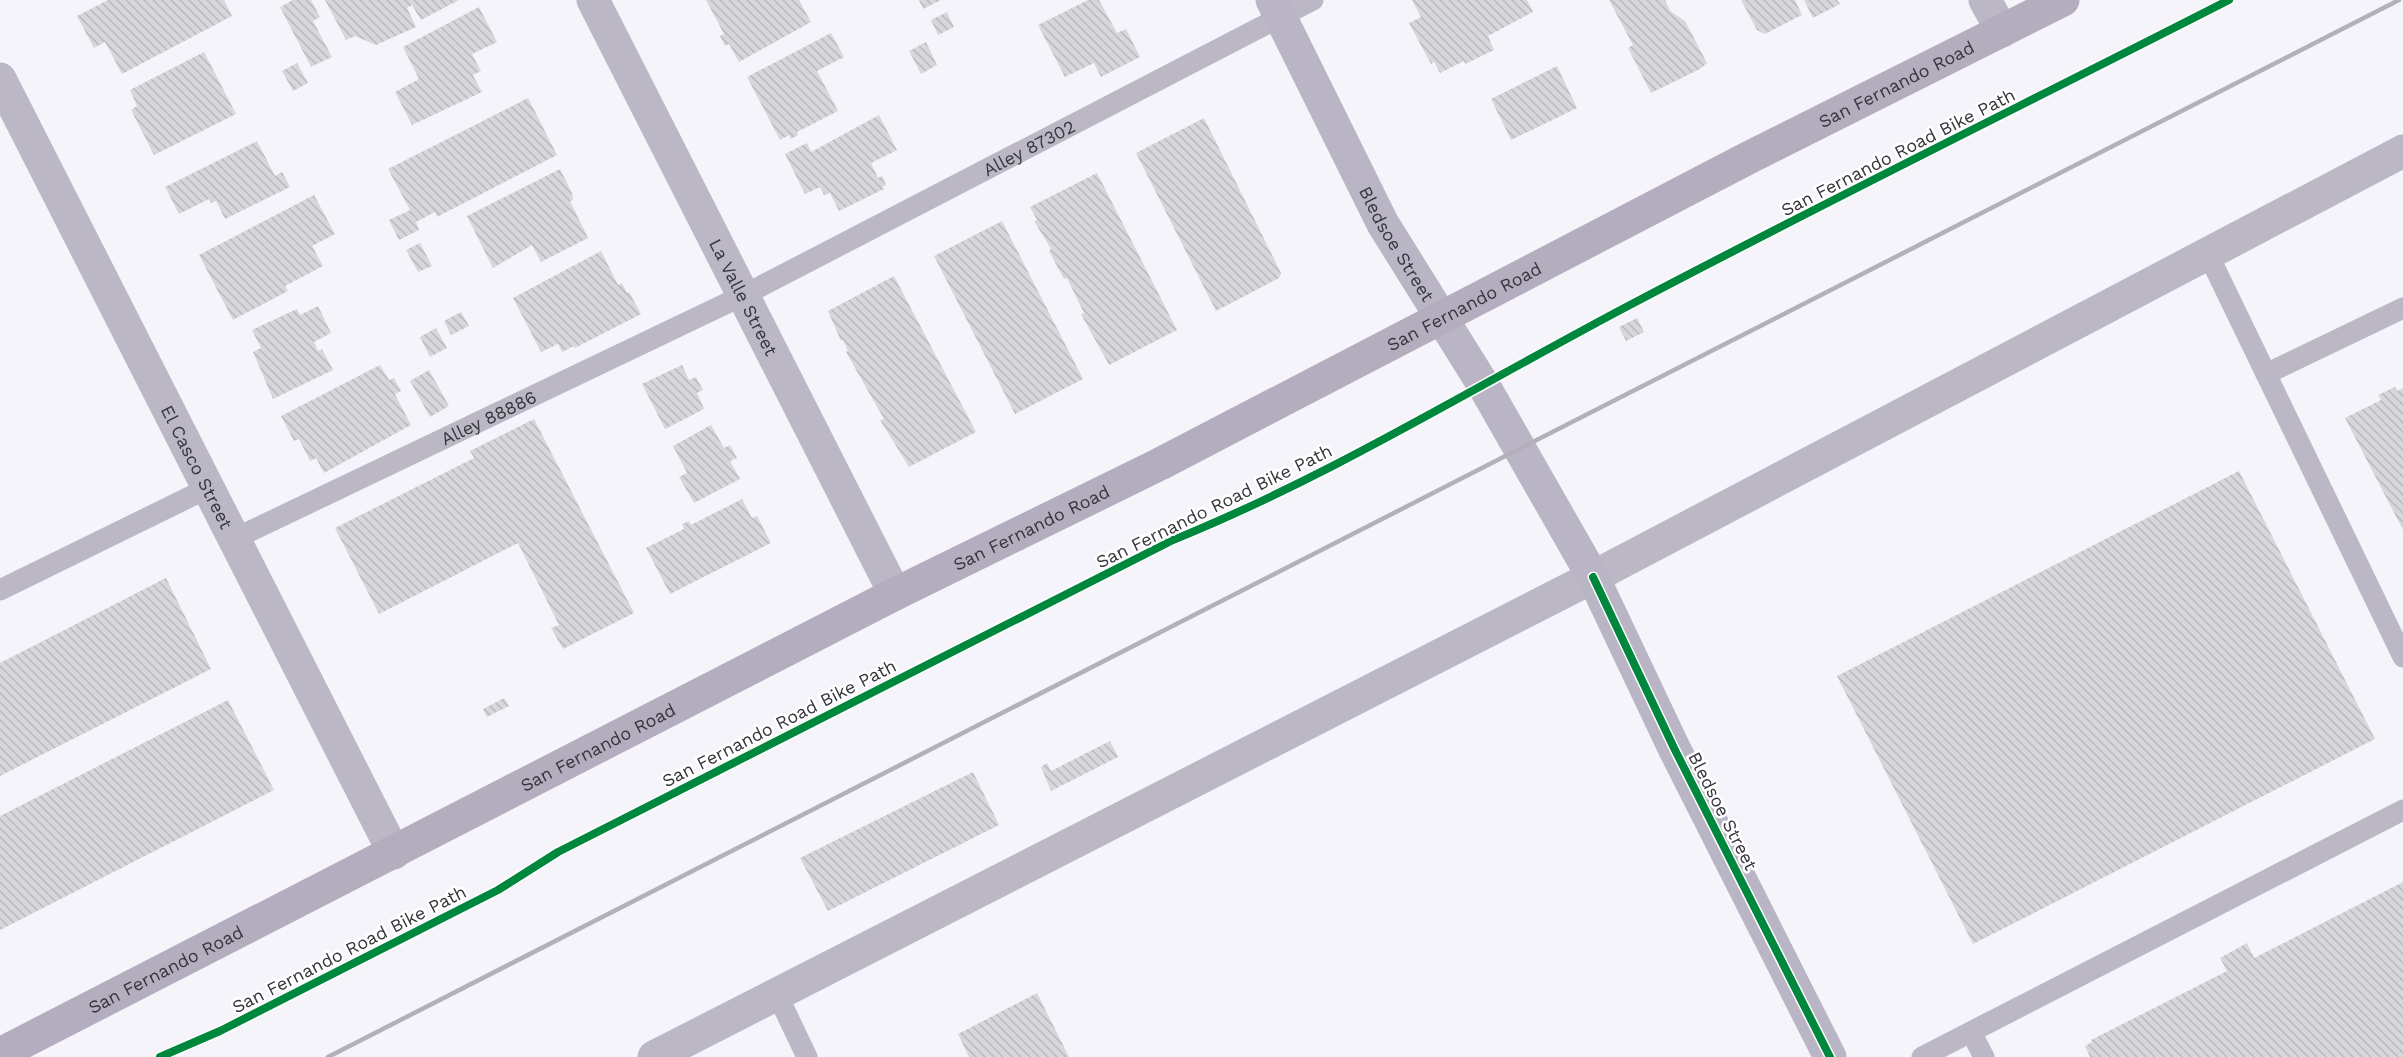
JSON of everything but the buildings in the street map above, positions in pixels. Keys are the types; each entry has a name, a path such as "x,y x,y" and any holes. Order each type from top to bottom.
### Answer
{"main road":[{"name":"San Fernando Road","path":"0,1054 895,594 1160,464 1441,320 1750,157 2064,0"}],"street":[{"name":"La Valle Street","path":"593,0 895,594"},
{"path":"1985,0 2002,31"},
{"name":"Bledsoe Street","path":"1276,9 1383,224 1489,395 1593,577 1680,759 1830,1057"},
{"name":"El Casco Street","path":"0,79 394,853"},
{"path":"654,1057 1593,577 2207,252 2403,151"}],"lane":[{"name":"Alley 87302","path":"744,295 1276,9 1313,0"},
{"path":"2207,252 2403,657"},
{"name":"Alley 88886","path":"234,539 744,295"},
{"path":"2266,375 2403,308"},
{"path":"0,590 208,488"},
{"path":"1922,1057 2403,810"},
{"path":"777,994 807,1057"},
{"path":"1971,1032 1984,1057"}],"railway":[{"path":"328,1057 2399,0"}],"cycle path":[{"name":"San Fernando Road Bike Path","path":"160,1057 220,1031 498,890 558,852 1173,540 1232,515 1347,459 1703,267 2229,0"},
{"path":"1593,577 1674,748 1830,1057"}]}
